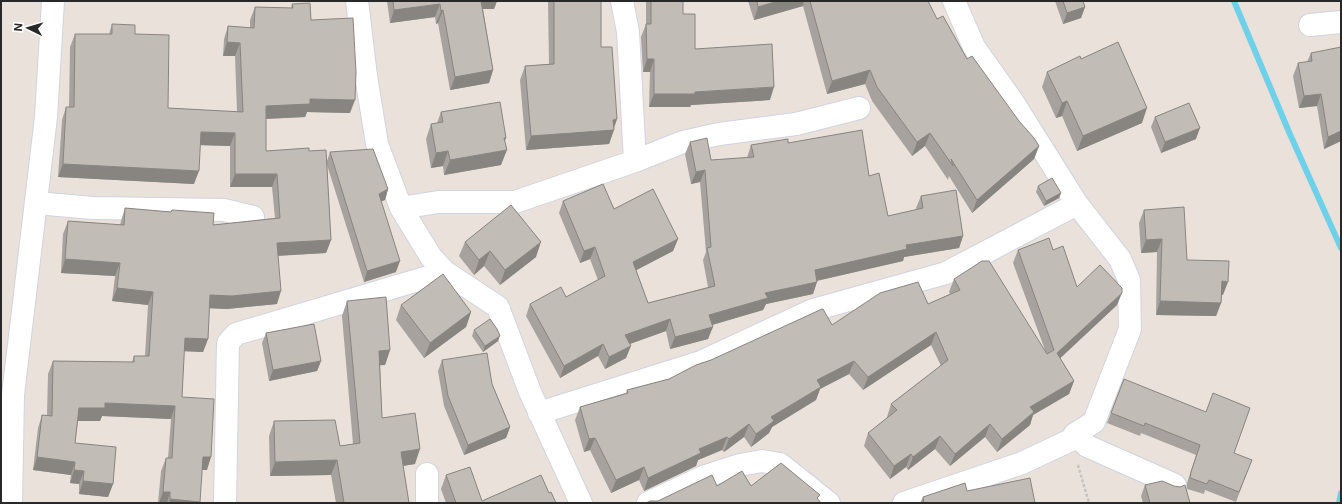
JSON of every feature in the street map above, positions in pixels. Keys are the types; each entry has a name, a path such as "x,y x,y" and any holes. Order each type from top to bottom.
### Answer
{"street":[{"path":"11,501 13,395 46,117 53,1"},
{"path":"357,1 366,76 377,144 401,208 431,257 445,272 498,307 530,392 581,503"},
{"path":"622,1 628,32 635,161"},
{"path":"904,503 1022,463 1073,437 1094,422 1130,330 1129,280 1120,259 1077,204 1013,102 974,47 954,1"},
{"path":"1310,25 1341,22"},
{"path":"401,208 438,202 515,202 635,161 683,142 719,134 796,124 859,108"},
{"path":"36,203 93,208 224,210 253,217"},
{"path":"540,413 701,362 813,310 946,272 1077,204"},
{"path":"225,503 228,343 236,334 445,272"},
{"path":"1073,437 1087,446 1175,485"},
{"path":"648,503 703,477 740,464 762,461 780,464 829,503"},
{"path":"427,474 427,503"}],"path":[{"path":"1073,437 1089,503"}],"building":[{"path":"393,1 481,1 493,70 455,77 443,10 441,11 440,4 394,10"},
{"path":"554,1 601,1 601,47 612,47 617,119 613,120 614,130 531,136 525,66 554,64"},
{"path":"651,1 683,1 683,14 695,14 695,49 772,44 774,87 695,92 695,94 654,94 654,59 647,59 646,24 651,24"},
{"path":"757,1 778,1 758,7"},
{"path":"810,1 928,1 937,19 943,16 967,59 972,56 1039,146 977,200 951,159 953,166 930,133 917,142 877,87 870,70 832,81"},
{"path":"1063,1 1083,1 1085,7 1067,13"},
{"path":"310,3 311,20 353,18 356,72 355,100 310,99 310,104 266,106 266,151 309,148 309,151 326,150 331,240 277,243 281,291 232,296 210,295 208,339 185,338 182,397 214,399 211,457 203,457 200,502 170,499 170,492 163,492 166,458 172,458 175,406 105,403 105,408 79,408 75,443 116,447 113,484 83,481 84,471 74,470 75,462 37,457 42,415 52,416 53,361 134,362 134,356 149,356 153,292 117,288 120,263 65,259 68,221 124,225 125,208 171,212 172,210 214,213 213,225 280,218 277,174 235,174 235,133 201,132 199,171 63,164 66,107 74,107 75,34 112,34 112,24 135,25 135,34 169,35 168,108 243,112 240,43 227,42 228,26 254,28 255,7 293,8 292,4"},
{"path":"1118,42 1147,108 1083,136 1067,101 1062,103 1047,72 1080,56 1081,59"},
{"path":"1341,47 1341,131 1328,137 1321,94 1304,96 1298,63 1312,61 1311,53"},
{"path":"500,102 506,138 504,138 507,150 450,160 448,151 436,153 431,124 443,122 441,112"},
{"path":"1189,103 1200,128 1165,142 1155,117"},
{"path":"862,130 869,176 879,173 888,216 923,208 921,196 956,190 963,236 906,245 907,249 815,270 817,282 765,293 768,298 709,315 713,327 675,337 670,319 625,335 631,346 609,357 603,344 564,366 530,304 561,287 566,297 605,276 595,247 584,251 563,201 603,184 614,209 653,189 678,239 633,262 648,303 715,286 707,248 711,247 705,170 696,172 690,142 707,138 711,160 754,157 751,145 788,139 788,143"},
{"path":"373,149 388,189 379,194 400,261 367,271 330,152"},
{"path":"1052,178 1061,193 1046,201 1038,186"},
{"path":"511,205 541,242 505,270 490,251 479,260 465,242"},
{"path":"1184,207 1187,260 1229,261 1228,282 1222,281 1221,303 1160,301 1162,239 1146,240 1144,210"},
{"path":"1049,238 1053,250 1063,246 1077,287 1100,265 1122,288 1122,293 1057,353 1074,381 1030,407 1034,412 1002,439 990,424 955,454 940,436 913,457 911,454 894,466 868,433 897,410 891,404 948,360 936,332 868,377 854,361 817,380 821,387 771,417 774,421 756,434 749,424 729,439 727,437 699,449 701,453 648,478 644,467 616,480 595,438 589,439 580,407 628,393 627,390 669,379 696,365 711,360 822,309 832,325 880,293 918,282 928,304 960,290 954,279 982,261 989,261 1047,354 1054,350 1018,250"},
{"path":"443,274 471,312 430,343 401,305"},
{"path":"386,297 390,350 379,351 382,418 415,413 420,449 401,452 409,503 344,503 337,460 275,462 274,421 335,420 340,446 360,443 347,301"},
{"path":"490,319 500,336 485,346 474,330"},
{"path":"314,324 321,361 273,370 266,333"},
{"path":"487,353 492,384 510,427 468,445 448,396 442,360"},
{"path":"1124,379 1206,412 1213,393 1250,408 1234,453 1252,460 1239,492 1209,480 1207,484 1190,478 1200,445 1145,423 1144,426 1111,413"},
{"path":"781,463 820,495 817,498 821,503 646,503 650,501 658,501 712,475 717,486 742,471 751,486"},
{"path":"470,467 482,501 541,475 549,493 551,492 556,503 456,503 446,475"},
{"path":"1030,478 1035,503 924,503 923,497 965,483 967,491"},
{"path":"1162,481 1174,486 1180,487 1185,485 1190,503 1150,503 1145,485"}],"waterway":[{"path":"1234,1 1289,132 1341,248"},
{"path":"1339,503 1341,493"}]}
